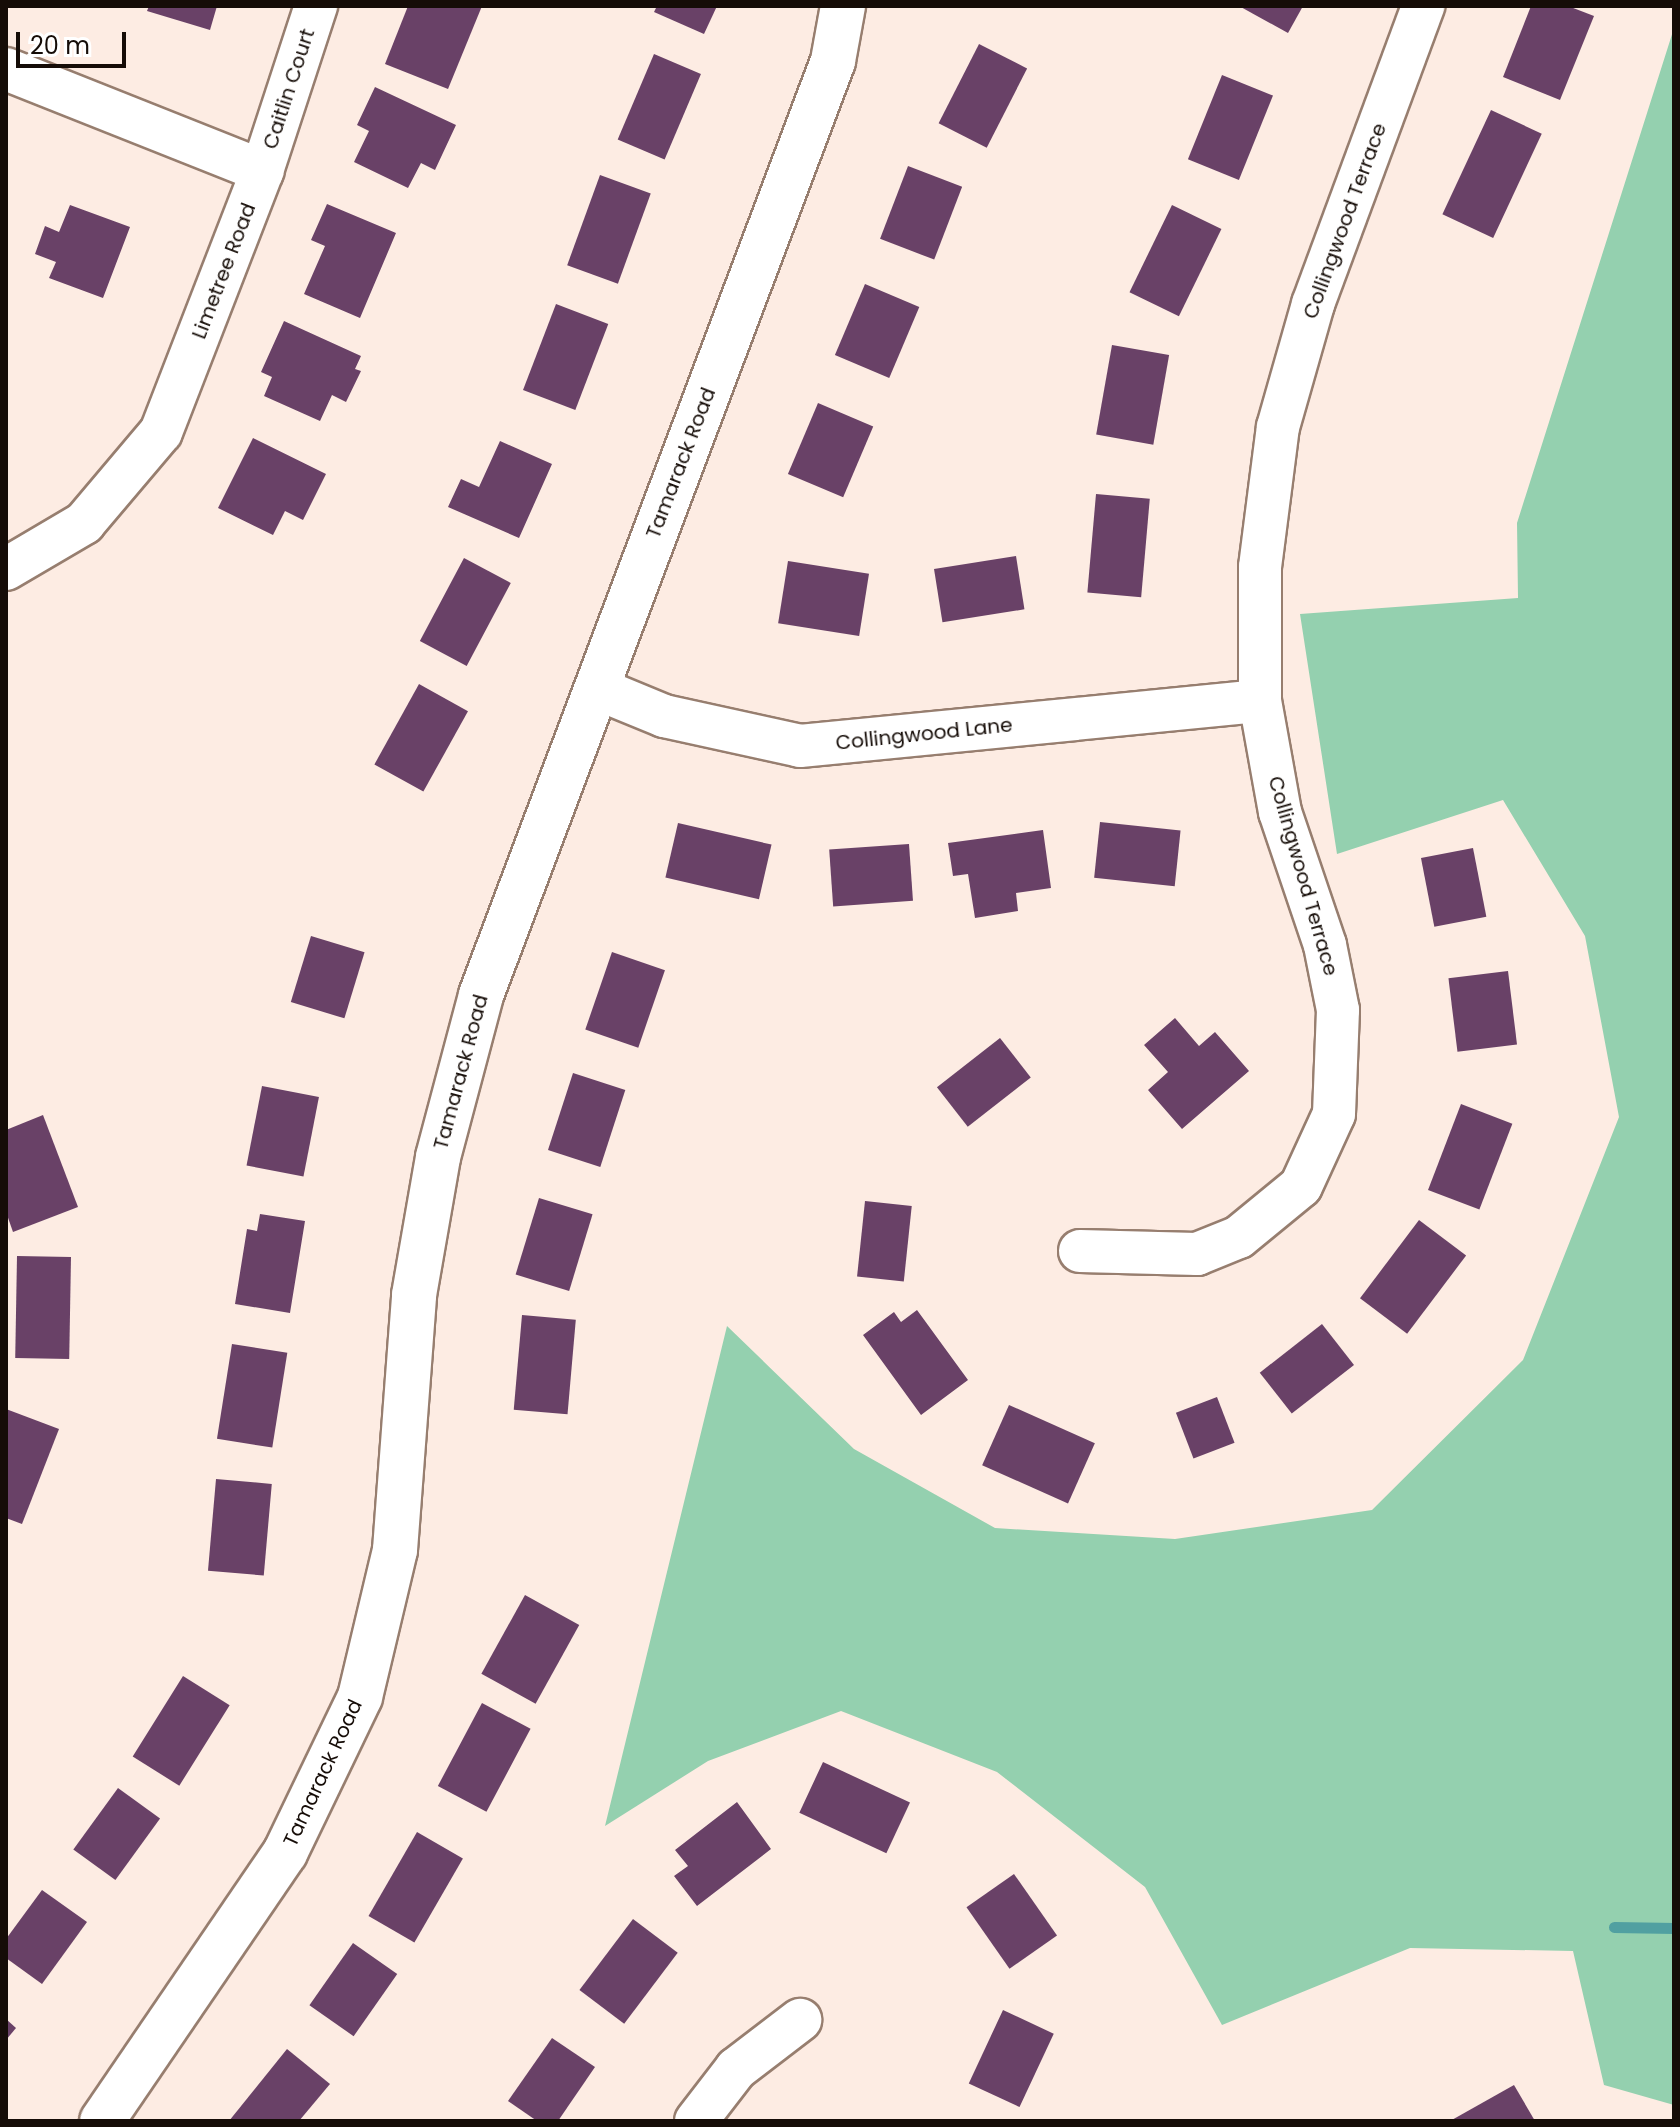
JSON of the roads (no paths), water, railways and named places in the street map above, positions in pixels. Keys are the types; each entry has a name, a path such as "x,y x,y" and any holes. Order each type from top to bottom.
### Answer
{"street":[{"name":"Caitlin Court","path":"262,171 316,6"},
{"name":"Tamarack Road","path":"102,2121 285,1853 360,1697 395,1550 414,1295 438,1157 481,995 833,61 843,6"},
{"name":"Collingwood Terrace","path":"1080,1251 1197,1254 1239,1237 1301,1186 1334,1114 1338,1010 1325,945 1280,812 1260,701 1260,567 1278,427 1313,304 1423,6"},
{"path":"6,69 262,171"},
{"name":"Limetree Road","path":"6,569 84,523 161,432 262,171"},
{"name":"Collingwood Lane","path":"596,688 664,716 800,746 1260,701"},
{"path":"696,2121 736,2069 800,2020"}],"waterway":[{"path":"1614,1927 1674,1928"}]}
